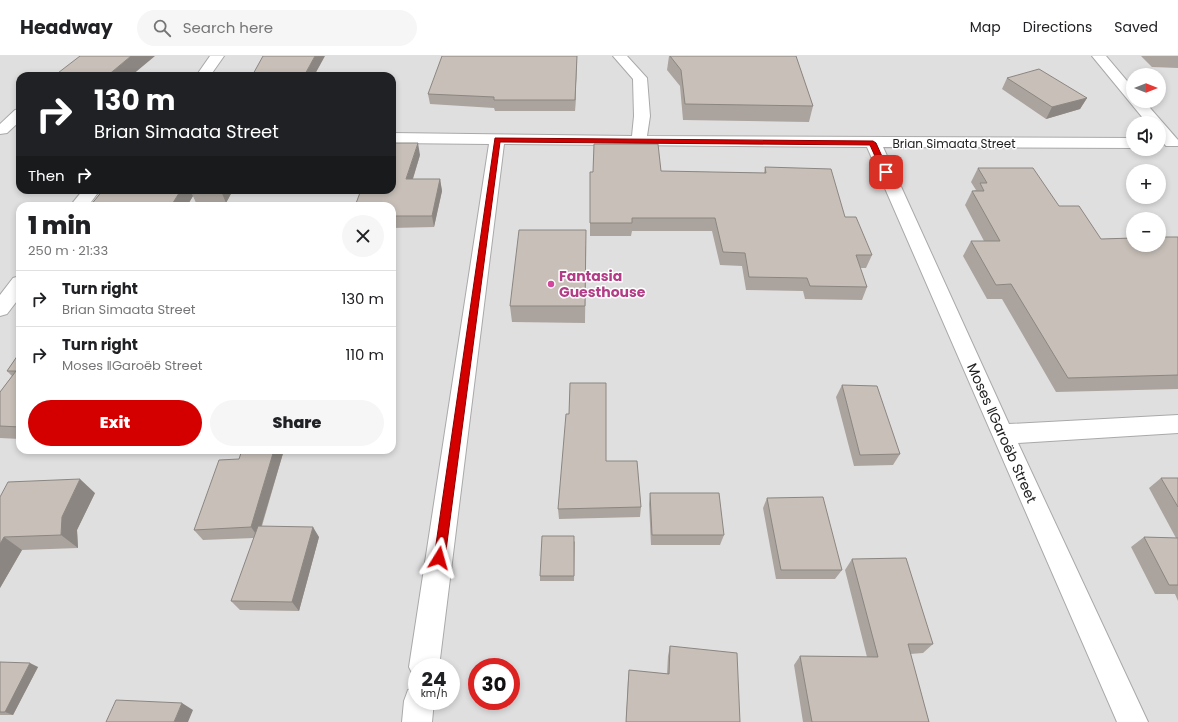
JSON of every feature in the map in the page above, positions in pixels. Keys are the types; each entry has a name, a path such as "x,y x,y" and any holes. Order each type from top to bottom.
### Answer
{"street":[{"path":"206,72 217,56"},
{"path":"620,56 640,78 642,116 639,141"},
{"path":"1099,56 1126,89"},
{"path":"1142,108 1149,116"},
{"path":"1,130 16,117"},
{"path":"1,130 16,130"},
{"name":"Brian Simaata Street","path":"396,138 873,143 1126,143"},
{"path":"425,658 497,140"},
{"name":"Moses ǁGaroëb Street","path":"873,143 1002,434 1133,722"},
{"path":"82,202 89,194"},
{"path":"0,309 16,288"},
{"path":"1002,434 1178,424"},
{"path":"417,722 419,710"}],"shaded area":[{"path":"0,56 1178,56 1178,722 0,722"}],"building":[{"path":"80,56 131,56 112,72 59,72"},
{"path":"263,56 315,56 306,72 254,72"},
{"path":"442,56 577,56 575,100 494,100 494,97 428,94"},
{"path":"670,56 796,56 813,106 685,104 681,70"},
{"path":"1039,69 1087,98 1052,107 1007,78"},
{"path":"396,143 418,143 406,179 440,179 432,216 396,216 396,202 356,202 360,194 396,194"},
{"path":"594,144 658,144 661,171 766,173 765,167 831,169 845,217 856,217 872,255 856,255 867,287 810,286 807,278 749,277 745,253 723,252 715,218 632,218 632,223 590,223 590,172 593,172"},
{"path":"978,168 1033,168 1059,206 1079,206 1101,239 1126,238 1126,252 1166,252 1166,237 1178,237 1178,375 1068,378 1011,284 996,285 971,241 1000,241 972,191 984,191 980,183 987,183"},
{"path":"100,194 178,194 174,202 93,202"},
{"name":"Fantasia Guesthouse","path":"519,230 586,230 585,306 510,306"},
{"path":"16,358 16,371 7,371"},
{"path":"16,371 16,427 0,426 0,392"},
{"path":"570,383 606,383 606,461 637,461 641,507 558,509 566,414 569,414"},
{"path":"842,385 877,386 900,454 860,455"},
{"path":"241,454 273,454 251,527 194,530 219,460 239,459"},
{"path":"1161,478 1178,478 1178,507"},
{"path":"80,479 62,517 61,535 4,537 0,544 0,497 8,482"},
{"path":"650,493 719,493 724,535 652,535"},
{"path":"823,497 842,570 781,570 767,498"},
{"path":"258,526 313,527 292,602 231,601"},
{"path":"542,536 574,536 574,576 540,576"},
{"path":"1144,537 1178,538 1178,585 1169,585"},
{"path":"906,558 933,644 908,644 929,722 812,722 800,656 878,657 852,559"},
{"path":"670,646 737,653 740,722 626,722 629,670 669,674"},
{"path":"0,662 30,663 5,712 0,712"},
{"path":"116,700 182,703 174,722 106,722"}],"place":[{"name":"Fantasia Guesthouse","path":"551,284"}],"route":[{"path":"439,558 497,140 873,143 886,172"}]}
